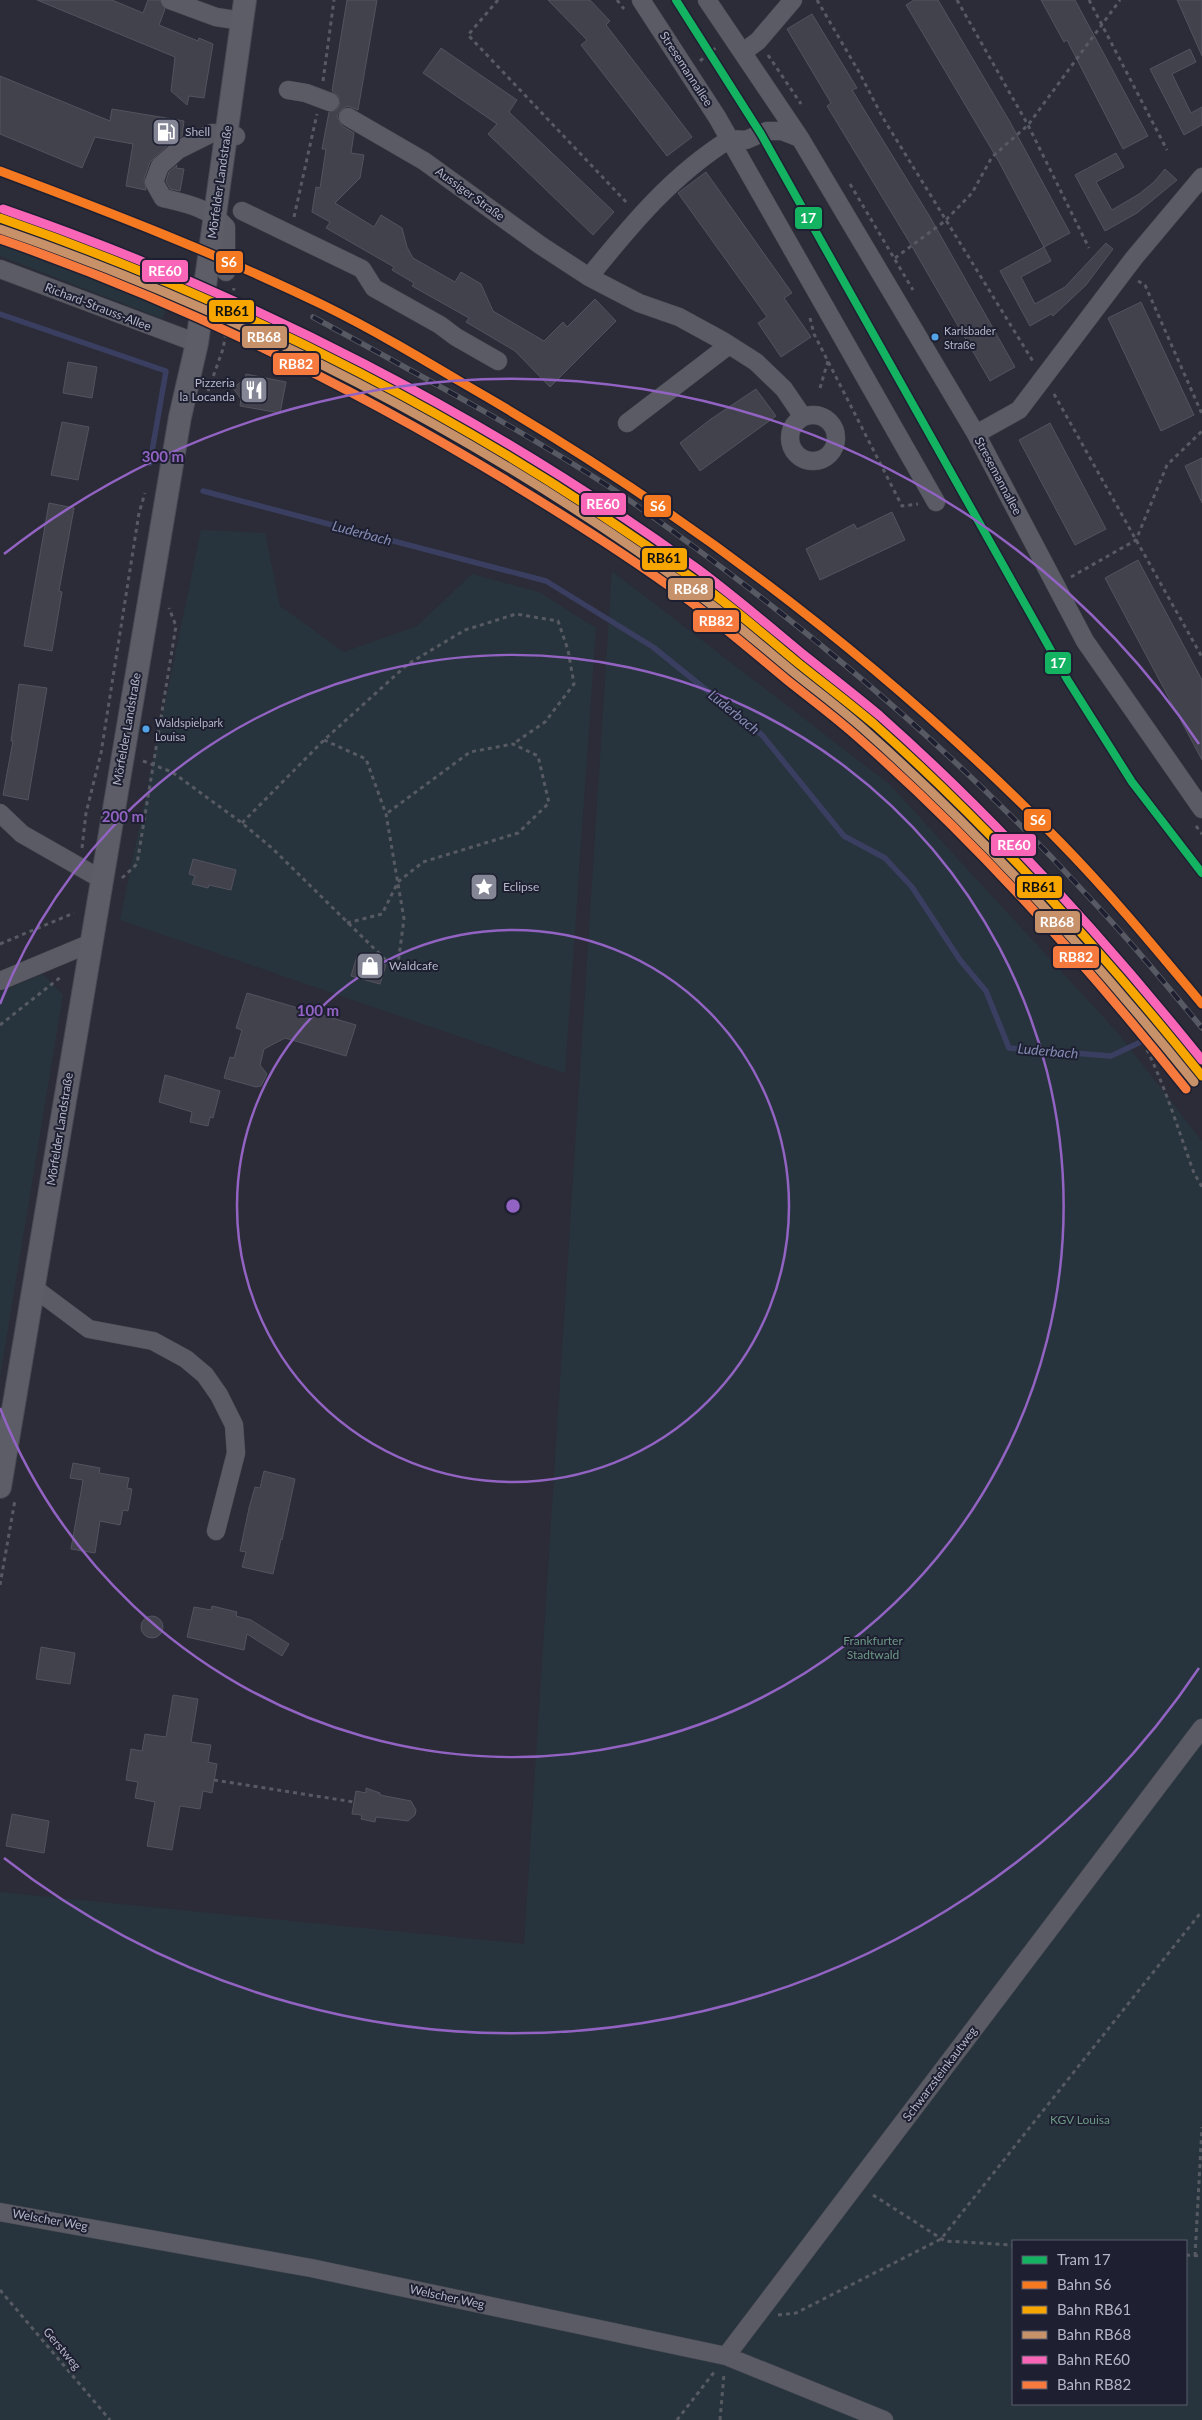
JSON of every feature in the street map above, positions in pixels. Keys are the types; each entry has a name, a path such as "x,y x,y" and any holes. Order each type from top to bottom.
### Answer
{"main road":[{"name":"Mörfelder Landstraße","path":"0,1488 91,943 111,880 180,417 197,343 215,215 232,135 244,10"}],"street":[{"path":"170,0 216,17 244,10"},
{"name":"Stresemannallee","path":"641,0 697,87 722,144 936,502"},
{"name":"Stresemannallee","path":"706,0 772,94 800,138 976,434 1085,642 1196,790 1202,809"},
{"path":"743,52 758,41 793,0"},
{"path":"288,90 325,100"},
{"path":"767,131 772,118 772,94"},
{"name":"Aussiger Straße","path":"348,117 424,161 540,245 589,277 639,302 679,317 756,362 784,389 803,417"},
{"path":"589,277 639,216 722,144 746,140 767,131 782,131 800,138"},
{"path":"231,275 226,227 215,215 195,205 163,198 154,182 160,166 178,150 202,136 212,133 232,135"},
{"path":"976,434 1019,410 1124,272 1202,177"},
{"path":"242,211 362,269 374,288 440,325 456,337 498,361"},
{"name":"Richard-Strauss-Allee","path":"0,270 197,343"},
{"path":"627,423 729,345"},
{"path":"0,813 22,834 111,880"},
{"path":"0,981 91,943"},
{"path":"34,1288 89,1329 153,1341 186,1359 205,1375 219,1395 234,1425 236,1453 216,1531"},
{"name":"Schwarzsteinkautweg","path":"726,2356 1202,1728"},
{"name":"Welscher Weg","path":"0,2212 311,2268 726,2356 884,2420"}],"path":[{"path":"281,229 295,217 325,100 334,0"},
{"path":"498,0 468,36 639,216"},
{"path":"817,0 859,72 883,118 945,221 1016,336 1045,378 1202,657"},
{"path":"957,0 1028,125 1088,248"},
{"path":"1089,0 1167,150"},
{"path":"895,258 945,221 972,193 992,156 1028,125 1120,0"},
{"path":"697,87 711,76 700,60 724,41"},
{"path":"1124,272 1146,285 1202,414"},
{"path":"207,395 217,369 227,326 231,275"},
{"path":"808,311 814,334 902,506 936,502"},
{"path":"227,326 400,413 494,466 583,522 750,641 872,745 989,854 1067,938 1134,1026 1150,1056 1194,1173 1202,1187"},
{"path":"820,388 828,361"},
{"path":"1071,577 1136,540 1167,465 1202,431"},
{"path":"111,880 137,864 176,626 169,605"},
{"path":"242,823 324,740 408,664 465,630 516,614 558,621 568,650 574,684 544,722 513,744 470,752 386,814"},
{"path":"153,764 172,772 242,823 273,849 397,971 404,918 386,814 366,759 324,740"},
{"path":"347,923 382,914 398,882 423,862 518,833 548,804 538,756 513,744"},
{"path":"0,944 74,913"},
{"path":"0,1025 59,979"},
{"path":"214,1780 354,1802"},
{"path":"755,2318 796,2313 941,2238 1202,1911"},
{"path":"1196,2256 1202,2127"},
{"path":"873,2195 945,2241 1012,2245"},
{"path":"1187,2255 1202,2256"},
{"name":"Gerstweg","path":"0,2290 110,2420"},
{"path":"721,2420 719,2414 726,2356"},
{"path":"677,2420 726,2356"}],"green space":[{"path":"0,231 169,296 163,319 0,256"},
{"name":"Waldspielpark Louisa","path":"201,530 265,533 280,606 344,652 417,626 472,574 539,592 596,628 565,1073 120,920"},
{"name":"Frankfurter Stadtwald","path":"612,571 889,784 1118,1033 1202,1141 1202,2420 0,2420 0,1892 524,1944"},
{"path":"43,974 63,995 0,1377 0,992"}],"building":[{"path":"37,0 112,0 143,13 148,0 160,0 165,9 159,25 198,41 199,38 213,44 204,98 189,96 187,105 171,91 175,57"},
{"path":"347,0 377,0 358,110 348,106 343,108 337,116 342,126 354,133 351,153 364,155 360,178 335,203 374,227 381,215 402,228 407,247 413,258 455,282 461,272 481,284 493,311 544,341 563,322 567,327 595,299 616,321 550,387 515,351 466,322 469,318 412,286 414,283 392,270 394,267 326,228 330,222 312,212 316,187 320,188 326,149 322,149 329,112 336,110 340,105 338,96 332,91"},
{"path":"548,0 590,0 610,21 606,25 692,137 667,156 581,45 587,40"},
{"path":"914,0 938,0 1010,122 1070,233 1044,247 998,160 906,5"},
{"path":"1041,0 1075,0 1148,136 1123,149 1067,40 1064,42"},
{"path":"1177,0 1202,0 1202,56 1179,4"},
{"path":"812,14 857,88 852,90 930,217 1015,367 990,381 910,243 827,106 831,103 787,29"},
{"path":"441,48 517,100 509,112 614,212 593,235 488,134 497,124 423,73"},
{"path":"1190,49 1196,62 1172,74 1191,113 1202,107 1202,125 1184,135 1150,69"},
{"path":"0,76 110,121 112,109 184,121 182,136 171,142 150,162 144,179 146,190 126,186 133,144 95,137 82,168 0,134"},
{"path":"1116,153 1124,167 1096,182 1112,210 1139,194 1154,182 1165,169 1177,180 1137,213 1105,231 1075,175"},
{"path":"177,165 176,168 184,169 180,191 170,189 166,181 169,172"},
{"path":"706,172 792,293 784,298 811,337 781,357 758,323 767,317 678,193"},
{"path":"1106,243 1113,249 1086,285 1053,316 1051,314 1030,326 1000,271 1044,247 1051,261 1021,277 1035,304 1065,287"},
{"path":"1141,302 1194,415 1161,431 1108,318"},
{"path":"68,362 97,367 92,398 63,393"},
{"path":"246,374 286,382 280,413 240,406 241,399 233,388 245,379"},
{"path":"756,389 776,416 700,471 680,443 711,419"},
{"path":"62,422 89,427 78,480 51,475"},
{"path":"1050,423 1106,529 1075,545 1019,440"},
{"path":"1202,458 1202,503 1185,466"},
{"path":"49,503 74,508 59,591 62,592 52,651 24,646"},
{"path":"892,512 905,540 820,580 806,549 854,524 857,529"},
{"path":"1138,560 1202,680 1202,760 1105,578"},
{"path":"19,684 47,688 28,800 3,795 13,741 11,741"},
{"path":"193,859 236,870 231,890 209,885 208,888 192,884 195,876 189,874"},
{"path":"357,956 386,965 380,984 351,976"},
{"path":"247,993 356,1025 346,1056 285,1038 264,1049 260,1065 267,1074 261,1086 256,1087 224,1078 230,1057 234,1058 242,1030 236,1028"},
{"path":"165,1075 220,1091 213,1118 210,1117 208,1126 190,1122 192,1112 159,1102"},
{"path":"73,1463 100,1468 99,1473 129,1478 127,1488 132,1489 128,1511 123,1510 120,1525 100,1521 95,1553 71,1549 83,1480 70,1478"},
{"path":"264,1471 295,1479 273,1574 242,1567 246,1552 240,1551 255,1487 260,1488"},
{"path":"212,1606 237,1612 236,1616 251,1620 289,1644 282,1656 247,1634 244,1650 187,1637 194,1607 211,1610"},
{"path":"148,1616 156,1616 163,1623 163,1631 156,1638 148,1638 141,1631 141,1623"},
{"path":"41,1647 75,1653 70,1684 36,1679"},
{"path":"173,1695 198,1699 191,1742 211,1745 208,1762 217,1764 212,1793 203,1791 200,1809 180,1806 172,1850 147,1846 155,1802 135,1798 138,1782 126,1780 131,1749 142,1751 145,1734 166,1737"},
{"path":"366,1788 380,1793 380,1795 411,1801 416,1810 415,1815 408,1821 376,1817 375,1822 361,1819 362,1815 352,1814 356,1791 366,1793"},
{"path":"12,1814 49,1821 44,1853 6,1846"}],"waterway":[{"name":"Luderbach","path":"0,314 166,371 150,463"},
{"name":"Luderbach","path":"203,491 546,581 653,647 762,735 844,836 885,858 912,887 960,960 986,991 1009,1048 1111,1056 1147,1039"}],"railway":[{"path":"313,317 425,378 572,463 652,516 773,607 867,683 1001,806 1044,849 1115,926 1202,1028"}],"tram line":[{"name":"17","path":"676,0 761,134 1067,679 1132,782 1202,873"}],"rail line":[{"name":"S6","path":"0,171 203,251 341,314 377,333 547,433 703,537 852,651 993,776 1097,881 1202,1004"},
{"name":"RE60","path":"3,209 95,243 186,280 276,320 364,364 451,411 536,461 619,514 699,570 880,716 966,796 1088,925 1202,1060"},
{"name":"RB61","path":"0,218 182,289 271,329 359,372 445,419 530,469 612,522 692,578 874,724 962,807 1046,893 1125,983 1202,1076"},
{"name":"RB68","path":"0,229 90,262 180,299 269,339 357,382 443,429 527,479 609,532 688,587 850,717 955,815 997,857 1078,945 1194,1082"},
{"name":"RB82","path":"0,239 132,289 197,317 324,378 387,411 509,482 597,537 662,581 710,616 844,725 949,822 1032,908 1110,997 1186,1089"}],"place":[{"name":"Shell","path":"166,132"},
{"name":"Karlsbader Straße","path":"935,337"},
{"name":"Pizzeria la Locanda","path":"254,390"},
{"name":"Waldspielpark Louisa","path":"146,729"},
{"name":"Eclipse","path":"484,887"},
{"name":"Waldcafe","path":"370,966"}],"park label":[{"name":"KGV Louisa","path":"1080,2120"}]}
